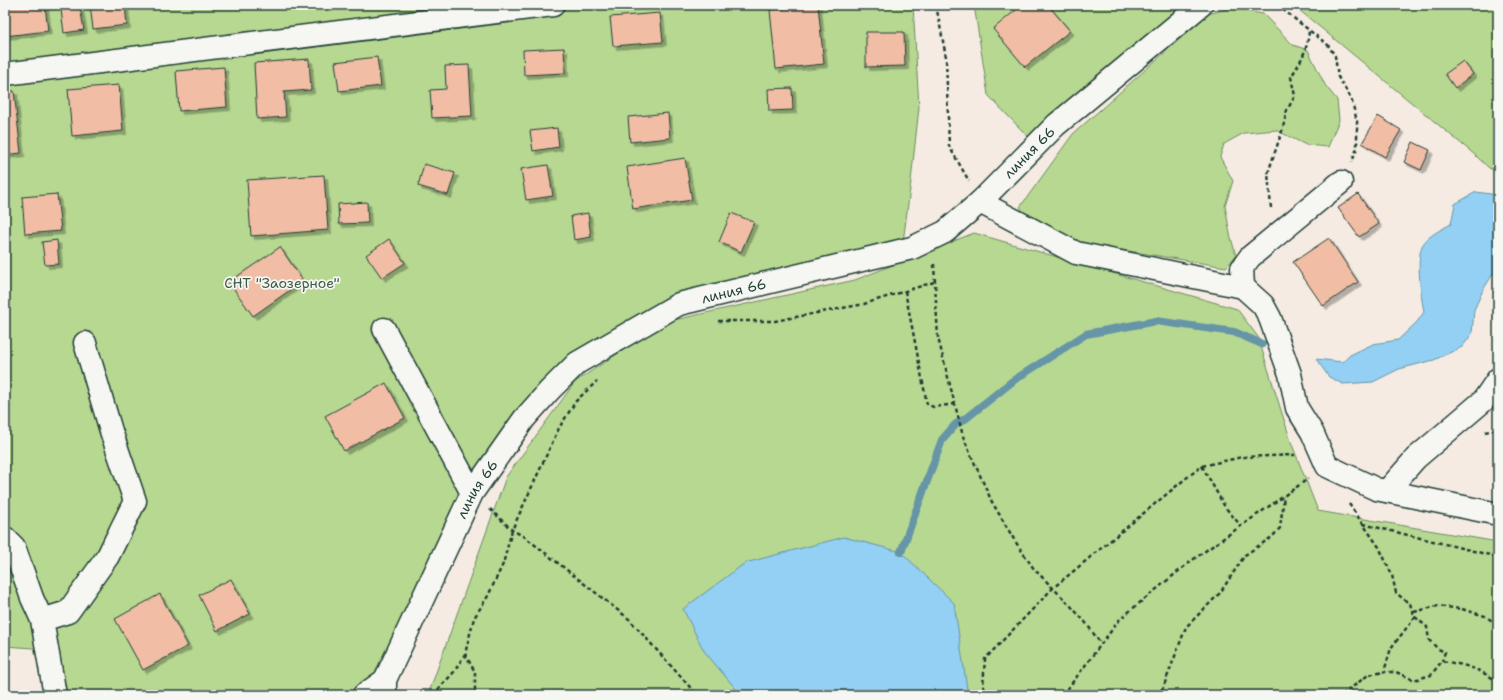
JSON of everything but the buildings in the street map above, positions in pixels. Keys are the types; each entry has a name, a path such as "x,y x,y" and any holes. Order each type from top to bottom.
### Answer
{"street":[{"path":"5,74 553,5"},
{"name":"линия 66","path":"385,687 472,493 524,419 577,363 679,304 912,248 945,232 980,202 1056,125 1201,5"},
{"path":"1243,287 1242,268 1250,257 1341,182"},
{"path":"980,202 1076,253 1243,287 1263,305 1270,318 1290,374 1297,408 1312,432 1324,460 1346,475 1376,489 1498,514"},
{"path":"384,329 472,493"},
{"path":"42,620 68,612 108,556 135,501 112,431 86,343"},
{"path":"1387,491 1416,458 1483,401 1498,379"},
{"path":"5,538 14,547 32,598 42,620 55,695"},
{"path":"364,695 385,687"}],"path":[{"path":"936,5 946,57 949,146 980,202"},
{"path":"1277,5 1328,45 1335,56 1338,77 1352,98 1357,121 1357,148 1352,165 1341,182"},
{"path":"1272,239 1272,213 1268,173 1283,128 1287,110 1295,96 1291,77 1301,61 1308,43 1309,30"},
{"path":"933,238 938,338 963,436 992,502 1015,541 1034,569 1086,623 1102,644"},
{"path":"711,323 717,321 775,321 864,304 934,282"},
{"path":"905,291 927,404 933,407 956,404"},
{"path":"433,695 454,672 465,654 474,618 488,596 503,564 512,530 559,428 576,401 600,378"},
{"path":"989,695 983,686 985,659 1053,588 1202,466 1242,457 1324,460"},
{"path":"1063,695 1120,619 1191,561 1284,496 1324,460"},
{"path":"1202,466 1225,506 1241,526"},
{"path":"1342,695 1368,675 1384,672 1396,672 1414,680 1431,675 1442,661 1445,652 1438,649 1429,640 1427,627 1416,617 1410,604 1396,593 1392,575 1379,547 1350,505 1346,475"},
{"path":"472,493 512,530 525,537 628,619 697,695"},
{"path":"1156,695 1163,688 1186,627 1220,593 1245,555 1272,537 1280,528 1284,496"},
{"path":"1363,524 1498,558"},
{"path":"1414,612 1437,606 1462,609 1485,616 1498,625"},
{"path":"1384,672 1391,648 1416,617"},
{"path":"465,654 475,672 475,695"},
{"path":"1442,661 1467,665 1486,674 1498,682"}],"green space":[{"name":"СНТ \"Заозерное\"","path":"5,5 913,5 919,107 902,250 679,304 577,363 472,493 385,680 364,695 55,695 47,649 5,646"},
{"path":"974,5 1201,5 1036,145 988,95"},
{"path":"1293,5 1498,5 1498,172 1489,168"},
{"path":"1231,8 1263,14 1293,45 1308,50 1325,85 1337,100 1339,120 1328,147 1306,145 1276,130 1244,133 1224,144 1220,157 1233,181 1225,206 1236,256 1226,267 1080,243 1027,216 1020,207 1073,134 1208,14"},
{"path":"974,233 1237,309 1258,337 1291,442 1318,511 1498,542 1498,695 428,695 506,477 575,382 665,322 855,280"}],"water":[{"path":"1476,192 1498,195 1498,266 1483,290 1474,310 1472,334 1462,347 1434,360 1399,369 1373,382 1343,384 1329,377 1316,359 1343,362 1350,355 1373,344 1398,340 1417,322 1424,312 1420,288 1419,269 1420,252 1422,246 1431,236 1451,224 1455,204"},
{"path":"844,537 901,552 954,603 968,695 741,695 704,651 683,609 745,563"}],"waterway":[{"path":"901,552 942,440 956,424 965,419 1014,380 1086,334 1156,321 1234,332 1262,344"}]}
